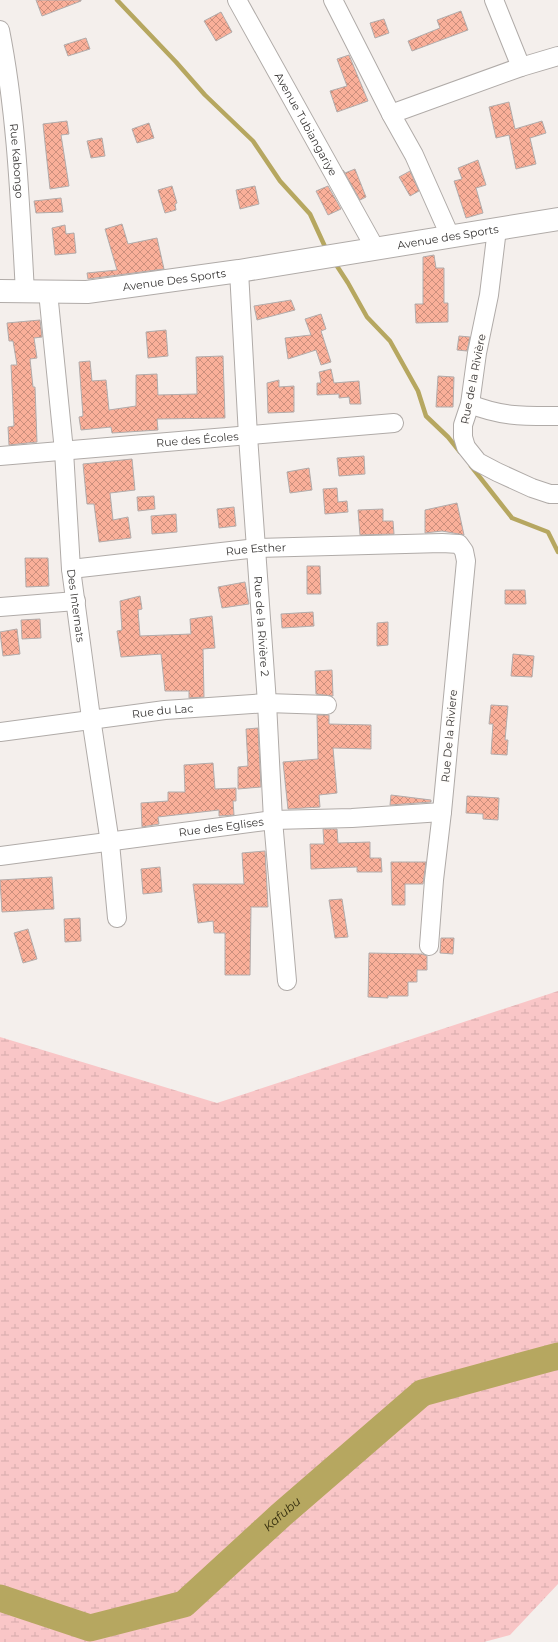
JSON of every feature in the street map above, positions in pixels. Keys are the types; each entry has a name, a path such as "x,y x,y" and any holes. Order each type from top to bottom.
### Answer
{"street":[{"name":"Avenue Tubiangariye","path":"237,0 375,248"},
{"path":"333,0 391,114 414,155 450,236"},
{"path":"494,0 521,67"},
{"name":"Rue Kabongo","path":"0,30 4,52 17,170 25,292"},
{"path":"391,114 521,67 558,56"},
{"name":"Avenue des Sports","path":"331,255 558,219"},
{"name":"Rue de la Rivière","path":"497,229 489,295 477,353 470,404 463,425 463,437 466,446 478,462 532,488 550,494 558,494"},
{"name":"Avenue Des Sports","path":"25,292 87,292 239,271 331,255"},
{"name":"Rue de la Rivière 2","path":"239,271 248,436 267,703 273,820 287,981"},
{"path":"0,291 25,292"},
{"name":"Des Internats","path":"48,292 64,451 71,569 110,843 117,918"},
{"path":"470,404 490,412 518,416 558,416"},
{"name":"Rue des Écoles","path":"0,456 394,423"},
{"name":"Rue Esther","path":"71,569 257,548 442,542"},
{"name":"Rue De la Riviere","path":"429,946 434,880 466,562 464,551 458,544 442,542"},
{"path":"0,607 76,601"},
{"name":"Rue du Lac","path":"0,732 91,718 165,710 267,703 327,705"},
{"name":"Rue des Eglises","path":"0,856 110,843 273,820 352,818 442,812"}],"green space":[{"path":"558,991 558,1584 510,1635 484,1642 0,1642 0,1037 217,1103"}],"building":[{"path":"36,0 81,0 81,1 42,16"},
{"path":"461,11 468,30 412,51 408,41 440,28 437,20"},
{"path":"221,12 232,32 216,41 204,21"},
{"path":"384,19 389,33 375,38 370,23"},
{"path":"86,38 90,49 68,56 64,45"},
{"path":"349,55 368,101 337,112 330,91 347,86 337,59"},
{"path":"509,102 515,129 542,121 546,133 530,138 536,164 516,169 509,135 496,138 489,107"},
{"path":"67,121 69,134 61,135 69,186 50,189 43,124"},
{"path":"149,123 154,138 137,143 132,129"},
{"path":"102,138 105,156 91,158 87,141"},
{"path":"478,160 486,185 476,188 483,213 466,218 454,181 462,179 458,168"},
{"path":"355,169 366,197 360,200 343,170 345,173"},
{"path":"410,171 419,191 410,196 399,177"},
{"path":"172,186 177,203 175,204 176,210 165,213 158,190"},
{"path":"255,186 259,204 240,209 236,190"},
{"path":"328,186 341,209 328,215 316,191"},
{"path":"61,198 63,212 36,213 34,201"},
{"path":"122,224 128,244 157,238 164,269 88,279 87,273 117,270 105,229"},
{"path":"65,225 66,234 74,233 76,253 55,255 52,228"},
{"path":"434,255 436,268 444,268 444,303 448,303 448,322 416,323 415,304 423,304 423,257"},
{"path":"291,300 295,310 257,320 254,306"},
{"path":"321,314 326,329 321,331 331,362 321,365 316,350 288,359 285,338 311,335 305,319"},
{"path":"40,320 42,337 34,338 37,358 30,359 33,387 35,387 37,442 9,445 8,427 14,426 11,365 17,365 13,341 9,341 7,323"},
{"path":"166,330 168,356 148,358 146,332"},
{"path":"459,336 470,337 467,351 457,350"},
{"path":"223,356 225,418 157,419 158,430 112,433 111,427 81,430 79,417 83,416 79,362 90,361 92,381 106,380 109,410 136,406 136,375 157,374 158,395 197,394 196,357"},
{"path":"331,369 334,383 359,381 361,404 350,404 349,397 339,398 339,394 317,395 317,383 321,383 319,372"},
{"path":"438,376 454,377 453,407 436,407"},
{"path":"279,380 279,387 294,386 294,412 268,413 267,383"},
{"path":"364,456 365,474 339,476 337,458"},
{"path":"132,459 135,490 110,493 113,520 128,517 131,538 99,542 94,504 87,504 83,464"},
{"path":"309,468 312,490 290,493 287,472"},
{"path":"337,488 338,502 347,501 348,512 325,514 323,489"},
{"path":"154,496 155,509 138,511 137,497"},
{"path":"457,503 464,535 442,531 425,533 425,510"},
{"path":"234,507 236,526 219,528 217,509"},
{"path":"383,509 383,521 393,521 394,534 360,535 358,510"},
{"path":"176,514 177,532 152,534 151,516"},
{"path":"25,558 48,558 49,586 26,587"},
{"path":"307,566 320,566 321,594 307,594"},
{"path":"245,582 249,604 222,608 218,587"},
{"path":"505,590 525,590 526,604 505,604"},
{"path":"140,596 142,609 138,610 140,636 191,634 190,619 212,616 215,648 203,649 204,697 189,698 189,691 165,691 161,654 121,657 117,631 122,630 120,601"},
{"path":"313,612 314,626 282,628 281,614"},
{"path":"40,619 41,638 22,639 21,620"},
{"path":"388,622 388,645 377,646 377,623"},
{"path":"17,629 20,654 3,656 0,632"},
{"path":"513,654 534,656 532,677 511,676"},
{"path":"332,670 333,696 316,694 315,671"},
{"path":"491,705 508,706 505,740 508,740 507,755 491,754 493,724 489,724"},
{"path":"317,715 329,715 329,724 371,725 371,749 333,748 337,793 319,795 320,807 288,809 283,762 318,759"},
{"path":"258,728 261,787 238,789 238,767 248,766 246,729"},
{"path":"213,763 215,789 236,788 236,801 233,801 234,815 219,816 219,810 158,817 159,824 142,827 141,803 168,801 168,792 185,792 184,765"},
{"path":"391,795 431,800 431,802 390,805"},
{"path":"467,796 499,798 498,820 483,819 483,814 466,813"},
{"path":"323,829 337,829 338,843 370,842 370,858 381,858 382,872 357,872 357,867 311,869 310,844 324,844"},
{"path":"265,851 268,907 251,907 250,975 225,975 225,933 214,933 213,921 198,923 193,884 244,884 242,853"},
{"path":"391,862 426,862 423,884 405,884 405,905 392,905"},
{"path":"160,867 162,892 143,894 141,869"},
{"path":"52,877 54,909 2,912 0,880"},
{"path":"342,899 348,937 335,938 329,900"},
{"path":"80,918 81,941 65,942 64,919"},
{"path":"28,929 37,959 23,963 14,933"},
{"path":"441,938 454,938 453,954 440,953"},
{"path":"369,953 422,954 427,956 427,970 417,970 417,982 408,982 408,996 388,996 388,998 368,997"}],"waterway":[{"path":"117,0 205,95 253,141 280,181 310,214 327,251"},
{"path":"335,263 367,317 390,341 418,391 426,416 448,437 460,452"},
{"path":"471,466 512,518 548,532 558,552"},
{"name":"Kafubu","path":"0,1598 90,1628 184,1604 281,1515 422,1393 558,1356"}]}
